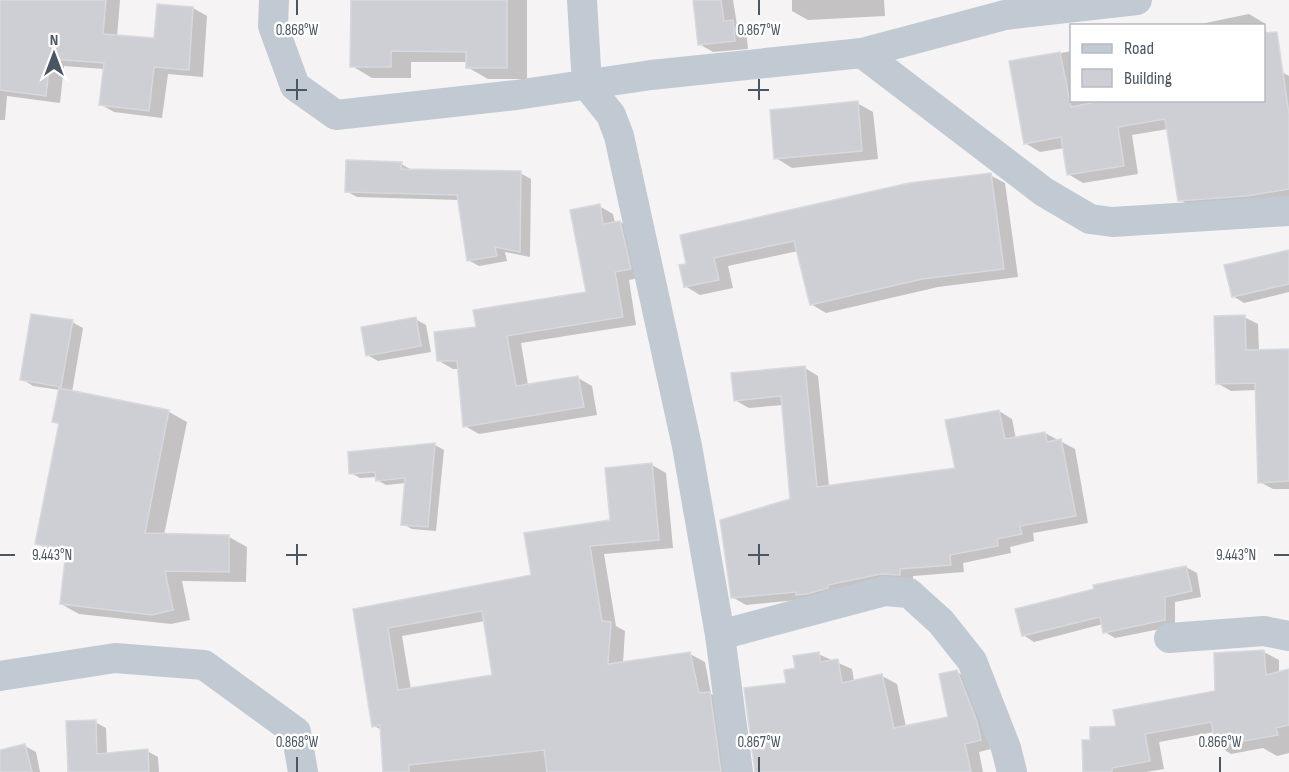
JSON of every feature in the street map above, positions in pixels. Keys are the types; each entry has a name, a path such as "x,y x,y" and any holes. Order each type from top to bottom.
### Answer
{"street":[{"path":"274,0 273,26 295,86 336,115 516,95 651,75 862,53 1005,15 1137,0"},
{"path":"582,0 587,84 611,115 619,136 687,446 720,635 738,772"},
{"path":"862,53 1044,192 1090,219 1112,222 1289,211"},
{"path":"720,635 885,591 909,593 941,622 972,661 1012,772"},
{"path":"1169,638 1264,631 1289,636"},
{"path":"0,676 115,658 204,665 296,732 303,772"}],"building":[{"path":"0,0 106,0 103,34 154,38 157,4 193,7 189,70 154,67 149,111 99,105 104,63 50,59 46,96 0,90"},
{"path":"351,0 507,0 507,68 466,68 466,52 391,51 391,67 350,67"},
{"path":"693,0 721,0 724,21 733,20 735,41 698,45"},
{"path":"1277,32 1289,114 1289,189 1247,196 1178,201 1165,119 1118,127 1124,166 1067,175 1061,137 1024,144 1009,61 1060,52 1071,107 1096,102 1265,102 1265,33"},
{"path":"858,101 862,151 774,159 770,110"},
{"path":"346,160 402,162 401,169 521,171 520,252 495,247 497,256 467,261 457,195 345,192"},
{"path":"991,173 1004,269 922,279 810,305 794,241 714,258 719,280 684,287 679,265 686,264 680,235 909,183"},
{"path":"600,204 603,224 620,221 631,269 615,272 623,317 507,336 516,386 578,376 584,407 463,427 457,361 437,361 434,332 476,327 473,310 586,292 570,210"},
{"path":"1289,250 1289,284 1232,297 1224,265"},
{"path":"31,314 73,320 61,387 20,380"},
{"path":"1245,315 1246,350 1289,349 1289,481 1258,483 1255,383 1216,384 1214,316"},
{"path":"416,317 421,346 366,356 361,327"},
{"path":"805,366 817,487 955,468 945,420 999,410 1005,439 1045,432 1047,442 1061,439 1076,516 1020,526 1022,534 997,539 998,546 950,555 951,565 900,569 900,575 881,574 828,585 828,588 807,594 796,595 796,592 731,598 720,520 790,499 781,396 734,401 731,373"},
{"path":"59,388 169,410 145,533 229,535 229,572 165,571 173,610 152,615 60,604 66,550 35,544 59,423 52,422"},
{"path":"435,443 428,527 401,525 405,478 376,481 375,472 349,474 348,452"},
{"path":"652,463 659,540 590,546 602,621 611,622 608,664 690,652 699,693 710,692 721,772 547,772 544,750 409,765 409,772 383,772 380,725 372,727 353,609 531,575 524,533 610,520 605,468","holes":["482,611 492,675 398,690 388,628"]},
{"path":"1186,566 1192,591 1165,597 1165,620 1103,633 1100,617 1022,636 1015,609 1094,589 1093,585"},
{"path":"1264,650 1266,675 1289,669 1289,725 1276,728 1278,735 1216,746 1211,722 1145,734 1150,761 1112,768 1112,772 1083,772 1082,740 1090,740 1090,727 1116,726 1113,710 1215,691 1214,653"},
{"path":"819,652 820,662 838,659 842,683 882,674 894,728 948,717 939,674 957,670 977,722 981,740 965,744 971,772 755,772 744,688 786,683 784,670 795,668 793,656"},
{"path":"96,720 97,754 148,749 149,772 68,772 66,721"},
{"path":"25,744 32,772 0,772 0,750"}]}
